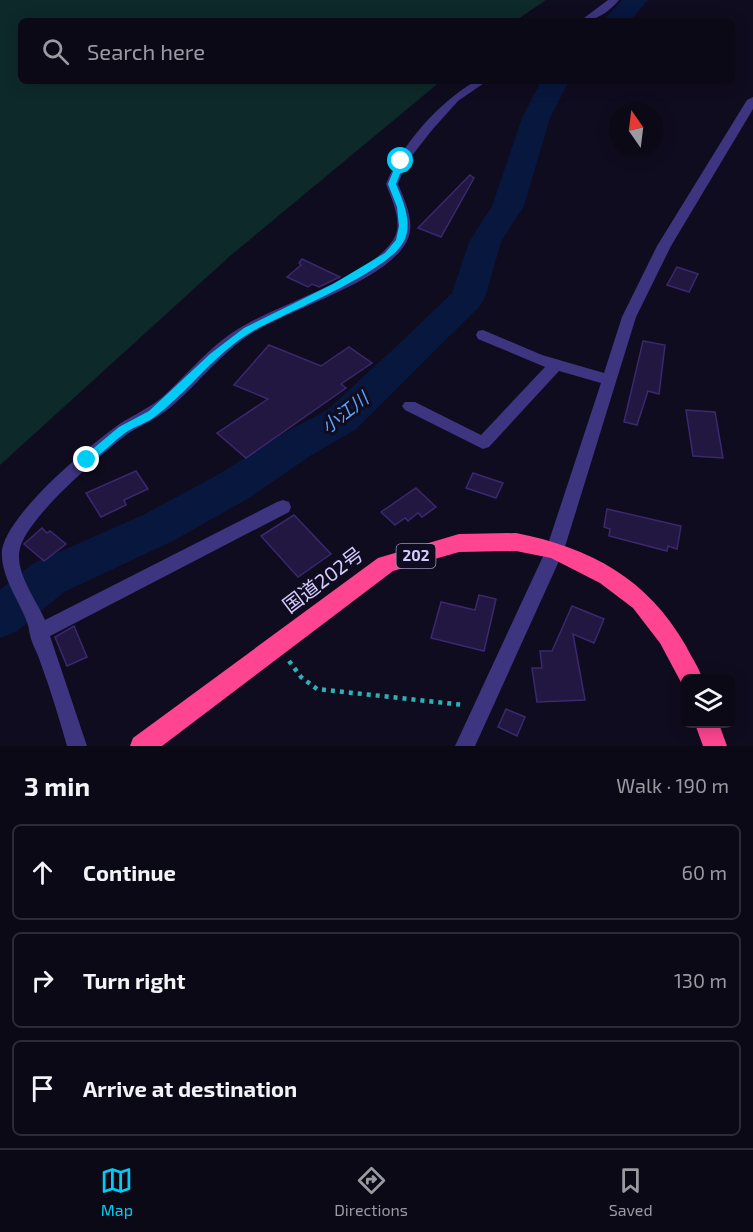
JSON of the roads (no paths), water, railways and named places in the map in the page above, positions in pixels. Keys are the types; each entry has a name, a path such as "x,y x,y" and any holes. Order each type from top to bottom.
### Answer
{"highway":[{"name":"国道202号","path":"142,746 386,564 459,543 516,542 555,550 608,576 641,600 668,636 689,674"},
{"path":"709,728 715,746"}],"street":[{"path":"590,18 614,0"},
{"path":"77,746 67,706 13,573 11,550 16,537 37,509 87,460 123,430 153,414 213,357 247,330 337,286 388,255 400,241 404,226 401,207 392,184 401,161 454,99 477,84"},
{"path":"465,746 555,550 629,317 664,246 753,100"},
{"path":"483,335 537,359 610,380"},
{"path":"410,406 483,443 556,364"},
{"path":"37,628 283,507"}],"waterway":[{"name":"小江川","path":"619,18 636,0"},
{"name":"小江川","path":"0,618 48,578 160,527 234,486 296,445 341,420 414,351 468,298 485,242 508,206 536,118 553,84"}]}
